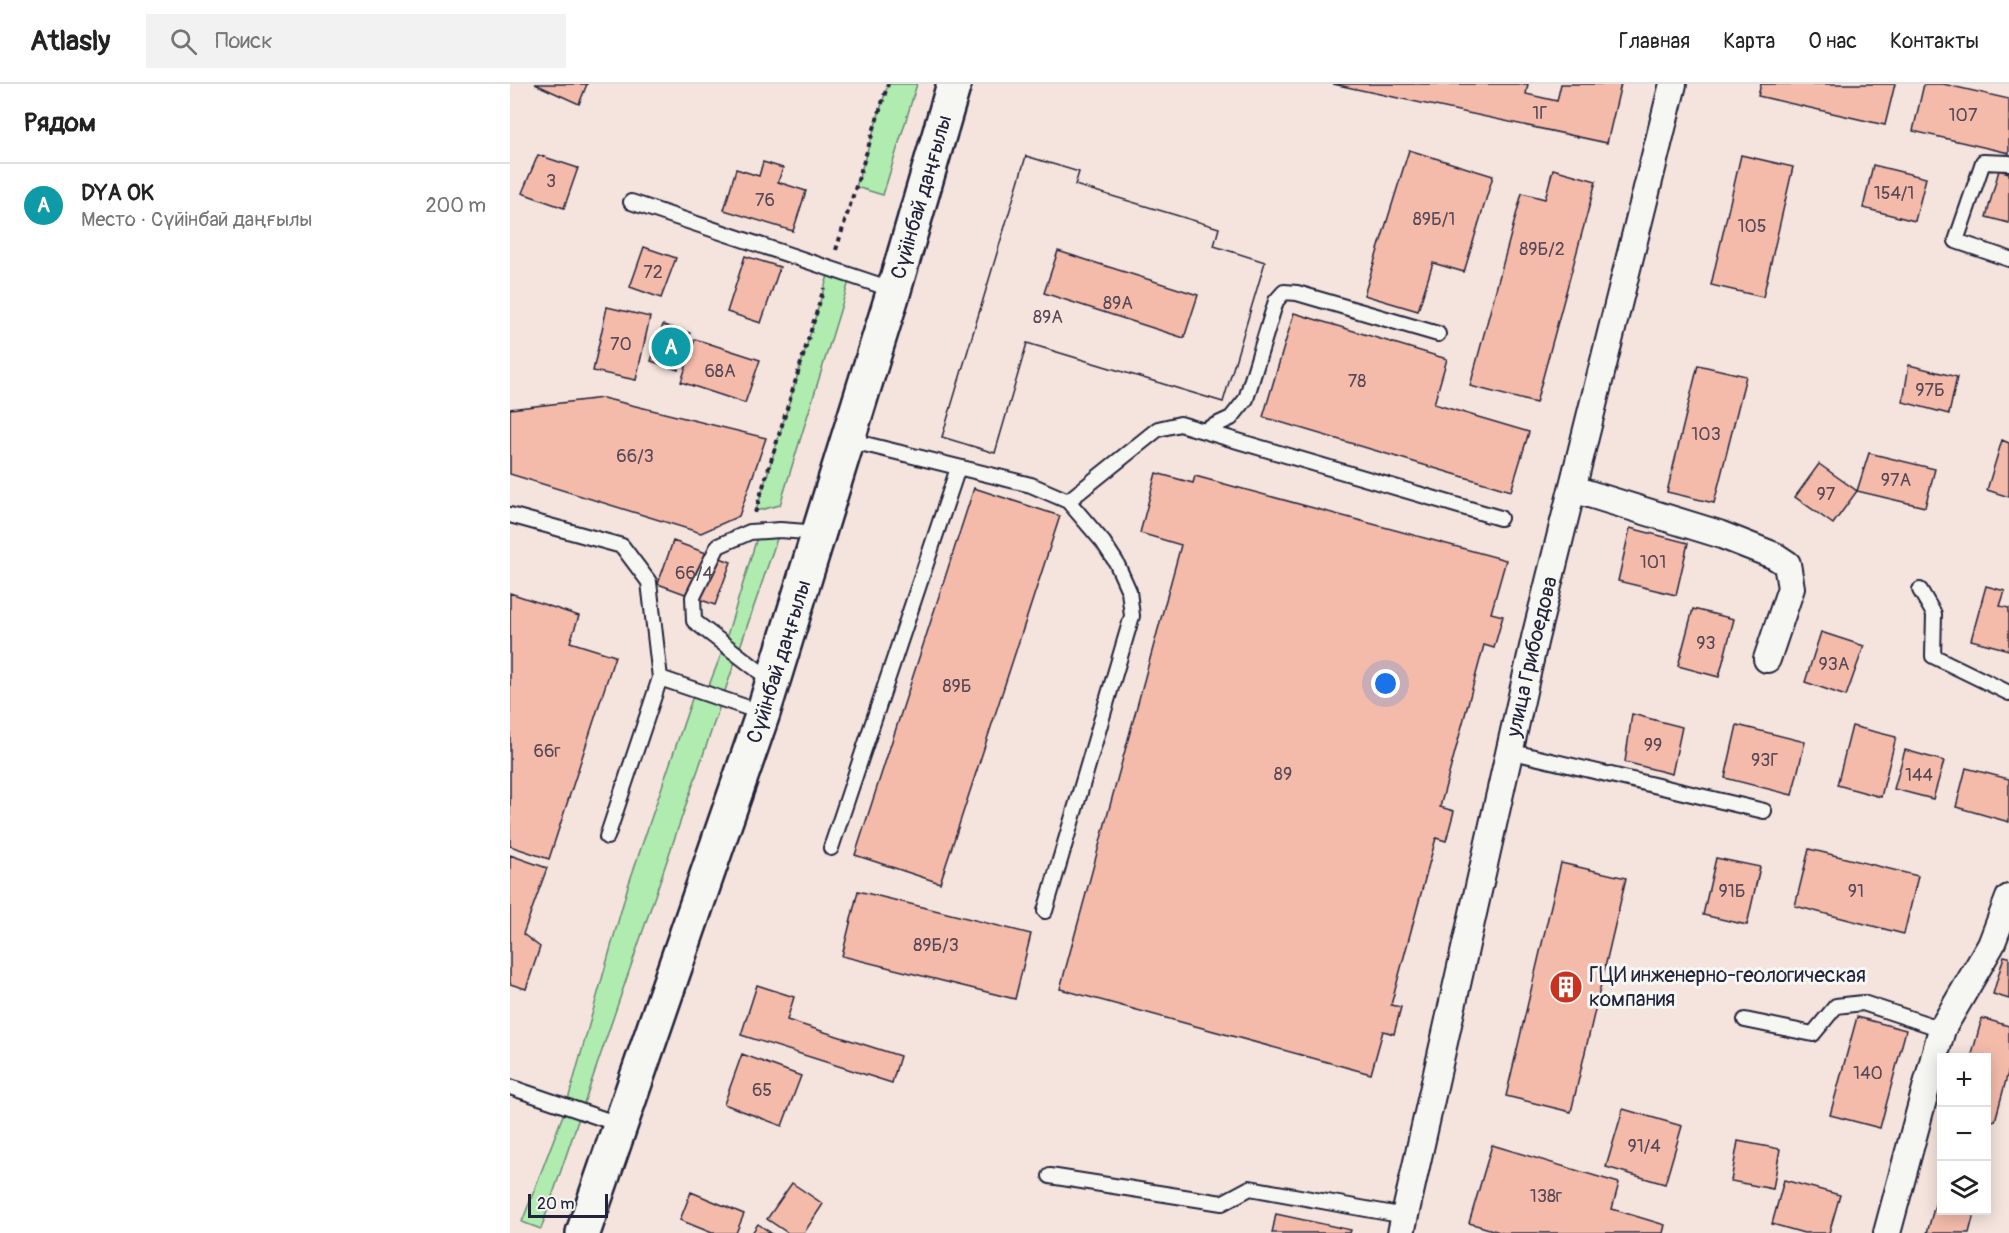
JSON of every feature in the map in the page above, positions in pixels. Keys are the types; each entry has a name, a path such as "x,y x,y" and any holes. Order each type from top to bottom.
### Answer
{"main road":[{"name":"Сүйінбай даңғылы","path":"583,1233 763,713 894,290 954,84"}],"street":[{"name":"улица Грибоедова","path":"1403,1225 1509,751 1673,84"},
{"path":"1573,489 1719,534 1775,556 1787,564 1791,588 1767,659"},
{"path":"1887,1233 1942,1029 1991,945 2009,898"}],"lane":[{"path":"2009,163 1983,162 1956,241 2009,259"},
{"path":"631,202 894,290"},
{"path":"1205,430 1231,418 1246,399 1276,301 1284,292 1297,293 1438,334"},
{"path":"1068,501 1158,429 1180,424 1500,518"},
{"path":"848,440 1031,485 1068,501 1103,542 1116,562 1129,591 1132,616 1045,911"},
{"path":"831,848 958,468"},
{"path":"510,515 622,546 649,582 660,678 607,837"},
{"path":"772,682 694,621 693,597 718,546 750,532 820,532"},
{"path":"1920,590 1934,614 1933,656 2009,693"},
{"path":"660,678 763,713"},
{"path":"1509,751 1764,811"},
{"path":"1745,1020 1813,1034 1836,1006 1863,1003 1942,1029"},
{"path":"510,1087 621,1125"},
{"path":"1050,1176 1222,1203 1250,1188 1403,1225"}],"path":[{"path":"750,532 888,84"}],"green space":[{"path":"888,84 917,84 883,195 856,187"},
{"path":"830,269 851,275 780,505 756,511"},
{"path":"780,530 541,1229 522,1222 566,1107 628,886 695,690 706,693 722,652 759,531"}],"building":[{"path":"535,84 587,84 579,104"},
{"path":"1333,84 1528,84 1526,94 1557,101 1561,84 1621,84 1607,143"},
{"path":"1761,84 1895,84 1885,125 1758,96"},
{"path":"1924,84 1943,84 2009,99 2009,153 1913,131"},
{"path":"1409,150 1493,176 1464,272 1433,263 1418,311 1364,295"},
{"path":"538,155 578,168 564,208 522,193"},
{"path":"1741,155 1793,167 1763,297 1711,285"},
{"path":"1026,156 1079,172 1075,185 1219,228 1214,246 1265,262 1223,402 1027,343 995,453 942,437","holes":["1058,251 1198,295 1184,338 1044,293"]},
{"path":"1026,156 1079,172 1075,185 1219,228 1214,246 1265,262 1223,402 1027,343 995,453 942,437"},
{"path":"763,162 783,168 778,182 806,191 793,231 724,210 736,169 759,176"},
{"path":"1873,165 1926,178 1915,221 1863,208"},
{"path":"1553,169 1596,181 1536,403 1470,386 1522,193 1545,199"},
{"path":"1999,170 2009,173 2009,223 1986,217"},
{"path":"644,247 676,258 661,298 630,287"},
{"path":"745,256 780,267 761,323 727,312"},
{"path":"607,307 650,317 636,380 593,371"},
{"path":"1294,313 1447,359 1434,404 1529,432 1511,491 1263,417"},
{"path":"663,325 690,333 678,370 651,361"},
{"path":"695,339 760,360 745,403 681,382"},
{"path":"1698,365 1746,376 1714,503 1667,492"},
{"path":"1909,365 1957,377 1949,414 1903,402"},
{"path":"603,398 766,438 739,516 701,533 510,474 510,409"},
{"path":"2002,440 2009,443 2009,497 1987,490"},
{"path":"1869,453 1935,469 1925,507 1857,491"},
{"path":"1819,464 1857,491 1833,524 1795,497"},
{"path":"1156,473 1193,483 1195,476 1506,560 1491,613 1503,616 1494,648 1484,645 1440,807 1454,811 1446,841 1436,838 1391,1005 1401,1007 1394,1034 1383,1031 1371,1074 1060,989 1181,545 1140,533"},
{"path":"974,488 1060,516 940,883 855,855"},
{"path":"1630,528 1688,543 1676,595 1618,581"},
{"path":"673,541 731,562 715,605 658,584"},
{"path":"1986,586 2005,591 2000,606 2009,608 2009,650 1971,640"},
{"path":"510,593 579,616 570,642 615,656 549,859 510,846"},
{"path":"1693,609 1734,619 1719,677 1678,666"},
{"path":"1821,632 1864,646 1846,696 1805,682"},
{"path":"1632,714 1682,727 1672,774 1625,762"},
{"path":"1737,725 1805,742 1792,795 1725,778"},
{"path":"1852,726 1896,737 1881,797 1837,785"},
{"path":"1905,750 1944,761 1933,799 1894,789"},
{"path":"1966,768 2009,779 2009,822 1956,807"},
{"path":"1809,849 1918,876 1904,934 1795,906"},
{"path":"510,855 547,868 523,934 540,947 526,989 510,984"},
{"path":"1716,858 1760,867 1747,925 1703,915"},
{"name":"ГЦИ инженерно-геологическая компания","path":"1561,863 1626,878 1571,1112 1506,1096"},
{"path":"858,891 1031,934 1015,999 842,956"},
{"path":"2004,956 2009,957 2009,999 1993,994"},
{"path":"757,985 794,997 787,1020 900,1056 892,1083 741,1035"},
{"path":"1857,1017 1906,1030 1880,1128 1830,1115"},
{"path":"1982,1018 2009,1026 2009,1069 1995,1121 1991,1120 1991,1053 1972,1053"},
{"path":"742,1054 801,1076 782,1126 724,1104"},
{"path":"1623,1109 1682,1126 1665,1184 1606,1167"},
{"path":"1738,1141 1780,1149 1773,1189 1731,1181"},
{"path":"1492,1145 1619,1183 1612,1209 1665,1225 1663,1233 1503,1233 1469,1223"},
{"path":"1784,1180 1840,1195 1829,1233 1804,1233 1772,1224"},
{"path":"792,1183 823,1204 804,1233 788,1233 767,1219"},
{"path":"691,1192 744,1214 736,1233 712,1233 680,1220"},
{"path":"1937,1198 1937,1215 1974,1215 1969,1233 1927,1233"},
{"path":"1276,1214 1351,1230 1350,1233 1272,1233"},
{"path":"758,1224 771,1233 752,1233"}],"place":[{"name":"DYA OK","path":"671,347"},
{"name":"ГЦИ инженерно-геологическая компания","path":"1566,987"}]}
